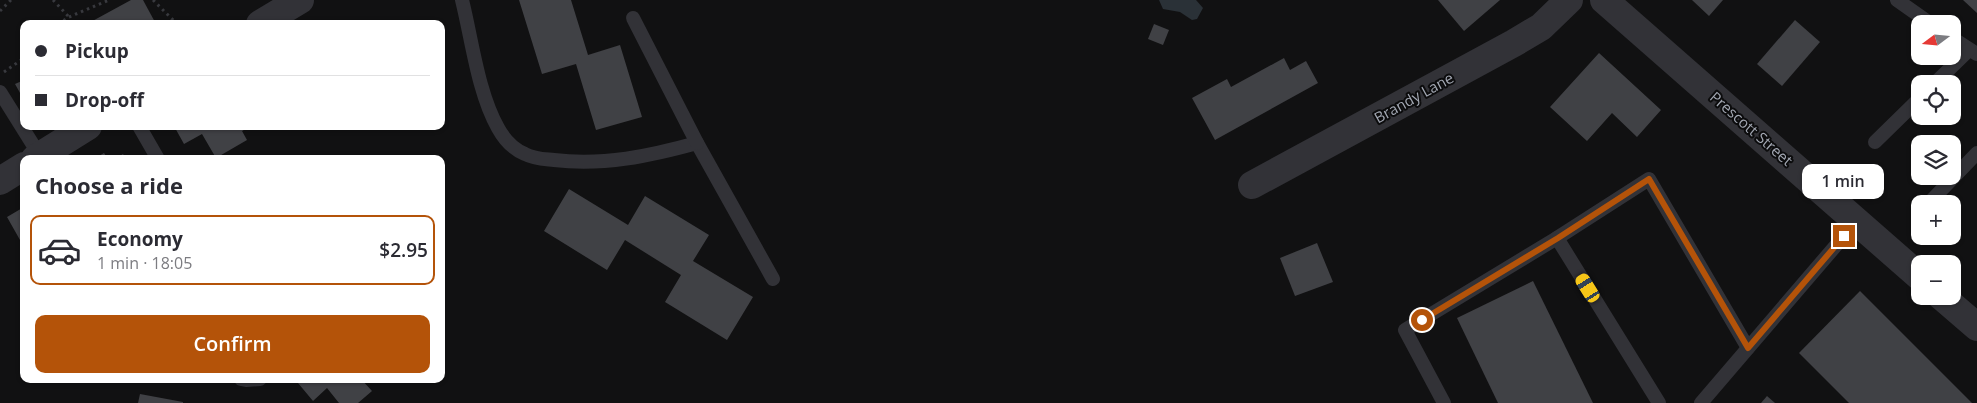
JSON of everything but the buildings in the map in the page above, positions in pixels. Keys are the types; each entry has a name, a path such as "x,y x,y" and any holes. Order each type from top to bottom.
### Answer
{"street":[{"path":"267,20 300,0"},
{"name":"Brandy Lane","path":"1252,185 1514,43 1541,27 1569,0"},
{"name":"Prescott Street","path":"1604,0 1911,269"},
{"path":"41,155 82,130"},
{"path":"0,181 20,168"},
{"path":"1952,305 1977,328"}],"lane":[{"path":"462,0 480,78 498,128 510,145 525,155 584,163 652,156 697,143"},
{"path":"1897,0 1918,15"},
{"path":"633,18 697,143 773,279"},
{"path":"1945,75 1973,52 1961,44"},
{"path":"0,92 31,155"},
{"path":"1875,142 1911,107"},
{"path":"141,130 156,155"},
{"path":"1937,195 1977,153"},
{"path":"1444,403 1406,330 1558,238 1649,179 1748,348"},
{"path":"1701,403 1856,222"},
{"path":"1558,238 1659,403"}],"path":[{"path":"0,11 11,0"},
{"path":"53,0 69,17"},
{"path":"64,20 109,0"},
{"path":"152,0 173,20"},
{"path":"0,76 20,61"}],"shaded area":[{"path":"1159,0 1196,0 1203,8 1197,19 1192,20 1180,12 1163,9"}],"route":[{"path":"1422,320 1558,238 1649,179 1748,348 1844,236"}]}
